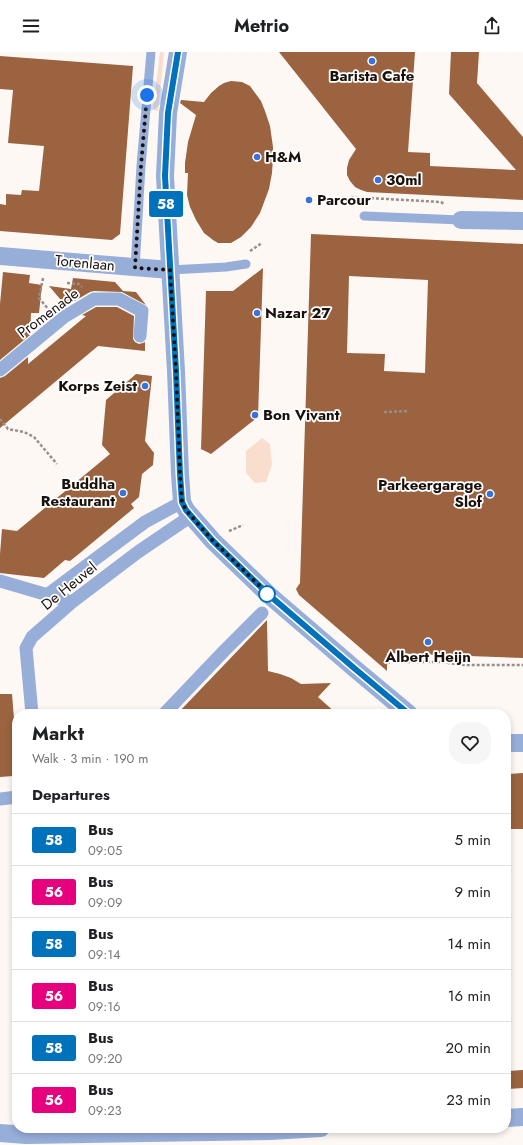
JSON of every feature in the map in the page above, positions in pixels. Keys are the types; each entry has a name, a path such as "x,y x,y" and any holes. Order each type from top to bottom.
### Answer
{"street":[{"path":"178,52 168,113 165,176 180,474 187,509 213,541 269,595 404,709"},
{"path":"461,220 523,221"},
{"name":"Torenlaan","path":"0,256 170,270"},
{"name":"Promenade","path":"0,370 64,317 94,299 119,299 142,311 140,336"},
{"path":"47,595 145,522 187,509"},
{"name":"De Heuvel","path":"32,709 26,648 32,638 72,602 138,552 187,509"},
{"path":"0,581 72,602"},
{"path":"169,709 262,613"},
{"path":"511,743 523,743"},
{"path":"0,799 12,798"},
{"path":"511,1118 523,1117"},
{"path":"0,1133 26,1136 172,1133"}],"lane":[{"path":"135,268 141,166 151,52"},
{"path":"364,216 461,220"},
{"path":"170,270 226,267 246,264"}],"path":[{"path":"69,283 79,284"},
{"path":"384,412 408,411"},
{"path":"0,419 8,429 24,432 34,437 57,464"},
{"path":"387,663 440,662 464,665 523,665"}],"shaded area":[{"path":"160,52 164,52 158,111 153,110"},
{"path":"262,438 270,444 272,465 266,482 255,483 246,473 246,451"}],"building":[{"path":"279,52 415,52 408,152 430,153 430,166 516,170 449,94 451,52 479,52 477,83 523,137 523,200 367,192 355,187 347,175 347,168 349,160 356,149"},
{"path":"0,56 133,66 120,234 112,240 0,231 0,204 6,205 6,194 21,195 22,190 39,191 44,146 8,143 13,90 0,89"},
{"path":"231,81 242,82 250,86 261,101 270,126 273,147 272,173 269,189 260,213 251,227 241,237 231,243 218,243 204,233 190,207 187,195 188,173 185,173 185,163 188,142 196,115 180,103 181,100 204,102 219,86"},
{"path":"311,234 523,244 523,658 387,653 387,671 299,595 296,589 300,583","holes":["349,276 428,280 425,373 384,371 385,354 347,353"]},
{"path":"263,268 258,417 211,454 201,449 206,291 233,291"},
{"path":"3,272 30,275 29,283 42,285 39,313 31,313 30,335 0,360 0,304"},
{"path":"73,278 115,282 123,291 136,292 146,305 122,292 94,291 66,306 49,286 71,289"},
{"path":"96,307 117,307 134,316 133,339 139,344 145,342 145,351 98,346 0,428 0,378 5,376 28,357 28,364 86,316 82,315"},
{"path":"136,374 152,376 145,441 154,453 153,465 142,474 139,497 131,504 134,508 70,561 65,560 44,578 0,573 2,529 17,531 110,454 102,445 106,400"},
{"path":"267,620 268,671 291,678 301,684 331,683 318,697 331,709 182,709"},
{"path":"0,694 12,694 13,709 12,709 12,776 0,777"},
{"path":"523,773 523,829 511,829 511,774"},
{"path":"523,1070 523,1088 511,1089 511,1071"}],"bus line":[{"name":"58","path":"178,52 168,113 165,176 182,502 186,510 213,541 269,595 403,709"}],"place":[{"name":"Barista Cafe","path":"372,61"},
{"name":"H&M","path":"257,157"},
{"name":"30ml","path":"378,180"},
{"name":"Parcour","path":"309,200"},
{"name":"Nazar 27","path":"257,313"},
{"name":"Korps Zeist","path":"145,386"},
{"name":"Bon Vivant","path":"255,415"},
{"name":"Buddha Restaurant","path":"123,493"},
{"name":"Parkeergarage Slof","path":"490,494"},
{"name":"Albert Heijn","path":"428,642"}],"route":[{"path":"147,95 135,268 170,270 182,502 186,510 213,541 269,595 267,594"}]}
